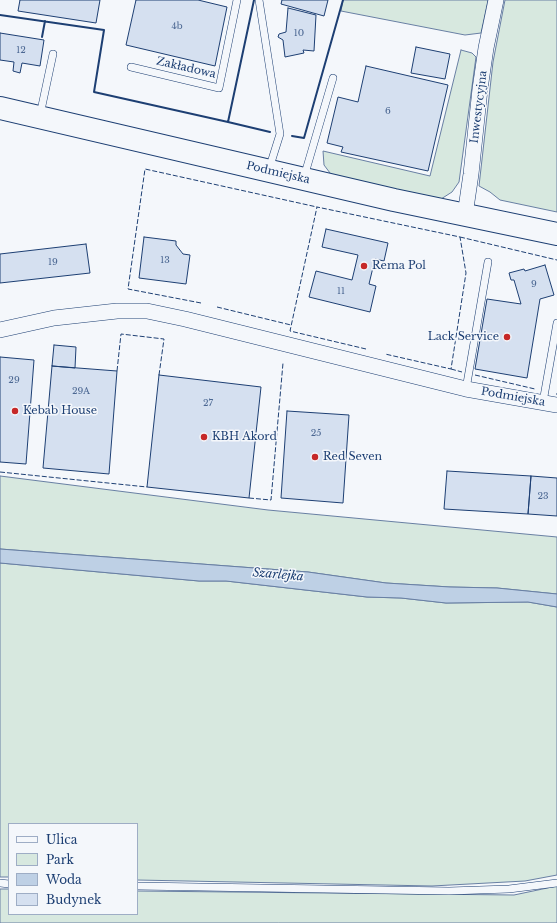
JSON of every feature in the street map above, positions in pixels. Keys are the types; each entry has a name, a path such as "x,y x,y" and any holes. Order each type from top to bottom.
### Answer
{"main road":[{"name":"Podmiejska","path":"0,108 303,180 557,234"}],"street":[{"name":"Inwestycyjna","path":"464,215 471,174 486,48 496,0"},
{"name":"Podmiejska","path":"0,330 54,318 117,311 147,311 185,319 466,389 550,403"}],"lane":[{"name":"Zakładowa","path":"131,67 219,88 236,0"},
{"path":"259,0 280,134 269,171"},
{"path":"39,117 53,54"},
{"path":"303,180 333,78"},
{"path":"466,389 488,262"},
{"path":"550,403 557,323"},
{"path":"138,886 449,891 509,889 557,883"}],"green space":[{"path":"343,0 488,0 481,33 465,35 341,11"},
{"path":"505,0 557,0 557,212 500,200 479,186 493,62"},
{"path":"461,50 472,53 476,57 459,182 452,192 441,199 333,177 324,165 323,151 430,176"},
{"path":"0,476 268,510 557,537 557,594 497,588 386,583 308,572 0,549"},
{"path":"0,563 199,581 226,581 367,597 401,598 446,603 528,602 557,607 557,875 525,881 432,886 138,880 138,823 8,823 8,877 0,877"},
{"path":"557,886 557,923 0,923 0,889 8,889 8,915 138,915 138,891 514,895"}],"water":[{"name":"Szarlejka","path":"0,549 308,572 386,583 497,588 557,594 557,607 528,602 446,603 401,598 367,597 226,581 199,581 0,563"}],"building":[{"path":"20,0 100,0 96,23 18,11"},
{"path":"136,0 198,0 227,7 215,66 126,45"},
{"path":"282,0 328,0 324,16 281,4"},
{"path":"288,8 316,15 314,51 303,50 304,53 285,57 283,40 278,37 279,34 286,32"},
{"path":"0,33 44,40 40,66 22,63 20,73 13,71 14,62 0,60"},
{"path":"416,47 450,54 445,79 411,73"},
{"path":"366,66 448,85 428,171 341,152 343,147 327,143 338,97 358,102"},
{"name":"Rema Pol","path":"326,229 388,243 384,261 375,259 369,284 376,286 370,312 309,297 316,271 352,280 358,255 322,247"},
{"path":"144,237 176,241 176,245 183,254 190,255 186,284 139,278"},
{"path":"86,244 90,273 0,283 0,254"},
{"name":"Lack Service","path":"545,265 554,295 540,299 527,378 475,369 487,299 521,304 514,280 511,280 509,273 524,269 525,271"},
{"path":"54,345 76,347 75,368 52,366"},
{"name":"Kebab House","path":"0,357 34,360 26,464 0,462"},
{"path":"52,366 117,371 109,474 43,468"},
{"name":"KBH Akord","path":"159,375 261,387 249,498 147,487"},
{"name":"Red Seven","path":"287,411 349,415 343,503 281,498"},
{"path":"447,471 531,476 528,514 444,509"},
{"path":"531,476 557,478 557,516 528,514"}],"fence":[{"path":"201,303 128,289 145,169 317,207"},
{"path":"366,349 290,331 317,207 460,237 466,273 451,369 385,354"},
{"path":"460,237 557,260"},
{"path":"217,307 291,325"},
{"path":"117,371 121,334 164,339 159,375"},
{"path":"249,498 271,500 283,363"},
{"path":"451,369 462,372"},
{"path":"475,375 535,389"},
{"path":"0,472 147,487"}],"wall":[{"path":"254,0 228,122 270,132"},
{"path":"292,136 304,138 343,0"},
{"path":"0,15 104,30 94,92 228,122"},
{"path":"42,37 45,21"}],"place":[{"name":"Rema Pol","path":"364,266"},
{"name":"Lack Service","path":"507,337"},
{"name":"Kebab House","path":"15,411"},
{"name":"KBH Akord","path":"204,437"},
{"name":"Red Seven","path":"315,457"}]}
